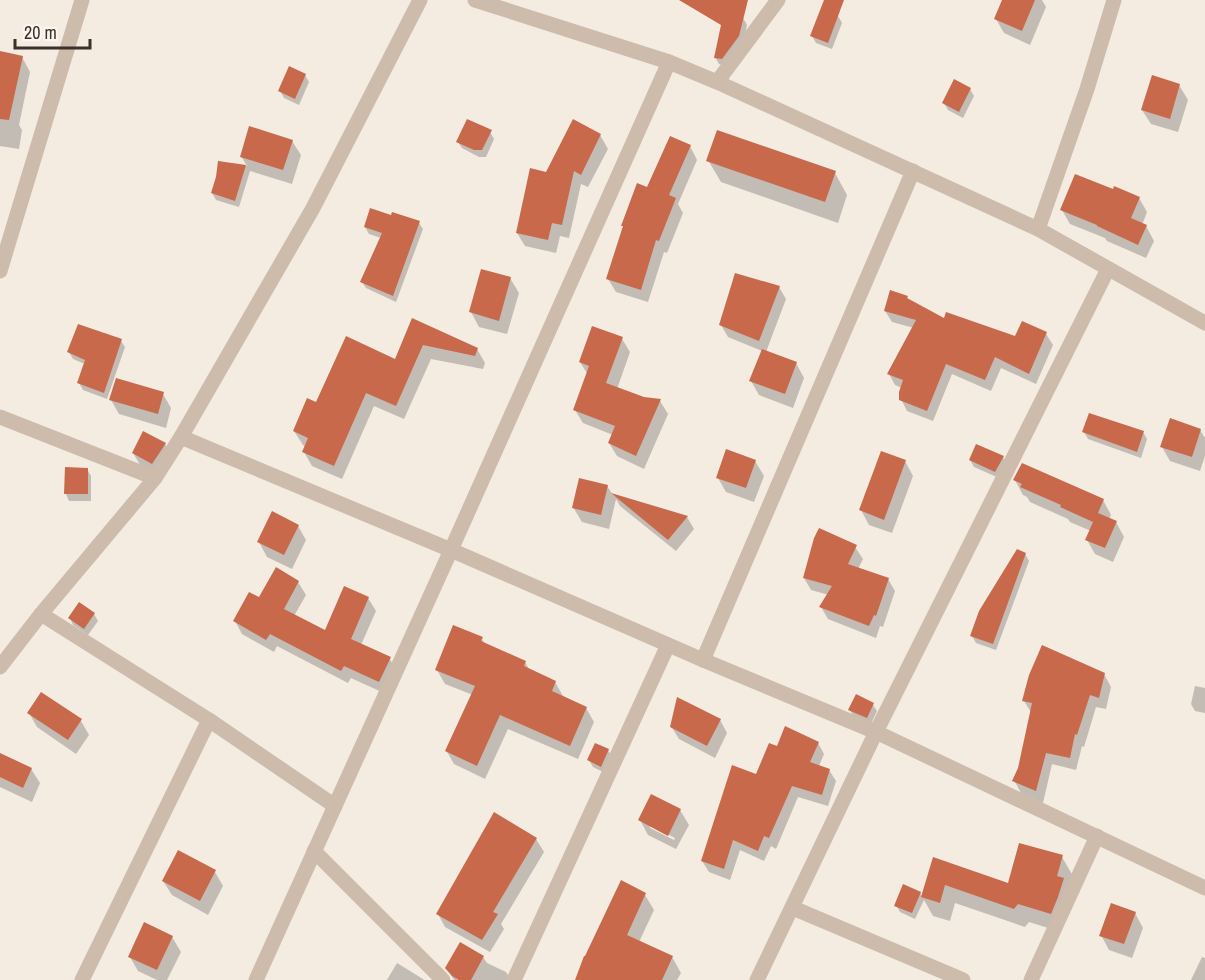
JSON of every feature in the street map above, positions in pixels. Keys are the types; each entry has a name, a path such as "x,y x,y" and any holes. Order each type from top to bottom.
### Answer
{"street":[{"path":"0,271 82,0"},
{"path":"0,667 41,614 155,478 181,437 313,208 420,0"},
{"path":"475,0 669,62 717,82 1038,229 1205,323"},
{"path":"717,82 778,0"},
{"path":"1038,229 1087,89 1114,0"},
{"path":"256,980 669,62"},
{"path":"702,660 913,171"},
{"path":"757,980 876,732 1108,269"},
{"path":"0,417 155,478"},
{"path":"181,437 876,732 1205,888"},
{"path":"41,614 210,720 334,806"},
{"path":"514,980 668,645"},
{"path":"82,980 210,720"},
{"path":"1031,980 1097,836"},
{"path":"314,851 443,980"},
{"path":"793,908 963,980"}],"building":[{"path":"679,0 748,0 739,36 722,59 714,58 721,25"},
{"path":"824,0 844,0 828,43 810,36"},
{"path":"1002,0 1035,0 1022,31 994,19"},
{"path":"0,51 23,56 9,120 0,119"},
{"path":"289,66 306,74 295,99 278,91"},
{"path":"1152,75 1180,84 1170,119 1141,110"},
{"path":"954,79 971,88 959,112 942,103"},
{"path":"467,119 492,130 482,150 474,150 456,142"},
{"path":"573,119 601,134 581,175 574,171 562,225 552,223 548,240 516,233 530,168 546,172"},
{"path":"249,126 293,140 283,170 240,157"},
{"path":"717,130 836,171 825,202 706,161"},
{"path":"670,136 691,145 669,195 676,198 659,241 656,240 641,290 606,279 623,226 621,226 637,183 647,187"},
{"path":"218,161 246,165 235,201 211,193"},
{"path":"1075,174 1140,197 1131,218 1147,225 1138,245 1060,210"},
{"path":"370,208 420,221 393,296 360,282 382,233 364,227"},
{"path":"481,269 511,277 499,321 469,312"},
{"path":"735,273 780,286 759,341 719,325"},
{"path":"890,290 908,296 907,298 944,318 946,312 1015,336 1022,321 1047,332 1029,374 995,357 985,380 946,364 927,411 899,400 903,380 887,374 916,320 884,311"},
{"path":"412,318 478,348 475,356 423,345 396,406 366,393 334,466 302,452 308,438 293,431 307,398 316,402 346,336 395,359"},
{"path":"78,324 122,339 104,393 77,383 85,360 67,352"},
{"path":"592,326 623,337 606,383 644,397 661,399 636,456 608,443 615,426 573,410 589,366 579,362"},
{"path":"762,349 797,362 785,394 749,381"},
{"path":"116,378 164,392 158,414 109,400"},
{"path":"1089,413 1144,431 1137,452 1082,432"},
{"path":"1170,418 1201,429 1192,457 1160,447"},
{"path":"143,431 166,443 152,464 132,453"},
{"path":"976,444 1004,456 995,472 969,460"},
{"path":"726,449 756,460 746,488 716,478"},
{"path":"881,451 906,460 884,520 859,510"},
{"path":"1022,463 1104,499 1098,513 1117,521 1105,548 1085,540 1093,522 1020,487 1022,484 1013,480"},
{"path":"65,467 88,468 88,494 64,494"},
{"path":"579,478 608,485 601,515 572,508"},
{"path":"611,493 688,516 668,540"},
{"path":"272,511 299,525 284,555 257,542"},
{"path":"819,528 857,545 848,564 889,578 876,616 874,615 869,626 819,607 832,586 803,578"},
{"path":"1017,549 1026,553 993,644 970,636 979,611"},
{"path":"276,567 299,581 284,609 325,630 344,586 369,597 351,639 391,657 379,682 344,666 341,671 270,634 266,640 233,621 249,592 259,597"},
{"path":"79,602 95,613 84,629 68,618"},
{"path":"453,625 483,637 481,641 526,661 524,666 556,681 552,691 587,707 570,746 500,715 477,766 445,751 475,686 435,670"},
{"path":"1042,645 1105,673 1099,698 1090,695 1077,735 1075,734 1070,758 1046,753 1036,791 1012,781 1018,768 1032,703 1022,701 1029,675"},
{"path":"41,692 82,719 68,740 27,713"},
{"path":"856,694 874,703 867,718 848,710"},
{"path":"677,697 721,719 707,746 670,727"},
{"path":"785,726 819,742 810,762 830,769 822,795 792,786 769,838 764,836 758,851 733,840 724,869 701,861 732,765 756,774 769,743 777,746"},
{"path":"595,743 609,749 601,767 587,760"},
{"path":"0,753 32,768 23,788 0,777"},
{"path":"651,794 681,809 668,836 638,820"},
{"path":"494,812 537,838 493,912 498,914 482,940 436,914"},
{"path":"1019,843 1063,855 1057,876 1064,878 1051,914 1018,904 1014,909 945,885 940,903 921,897 933,857 1008,883"},
{"path":"178,850 216,870 200,901 162,881"},
{"path":"621,880 646,893 627,935 673,956 662,980 575,980 584,956"},
{"path":"903,884 921,892 912,913 894,906"},
{"path":"1111,903 1136,912 1124,944 1099,936"},
{"path":"144,922 173,936 157,970 128,957"},
{"path":"460,942 484,956 471,980 459,980 445,968"}]}
